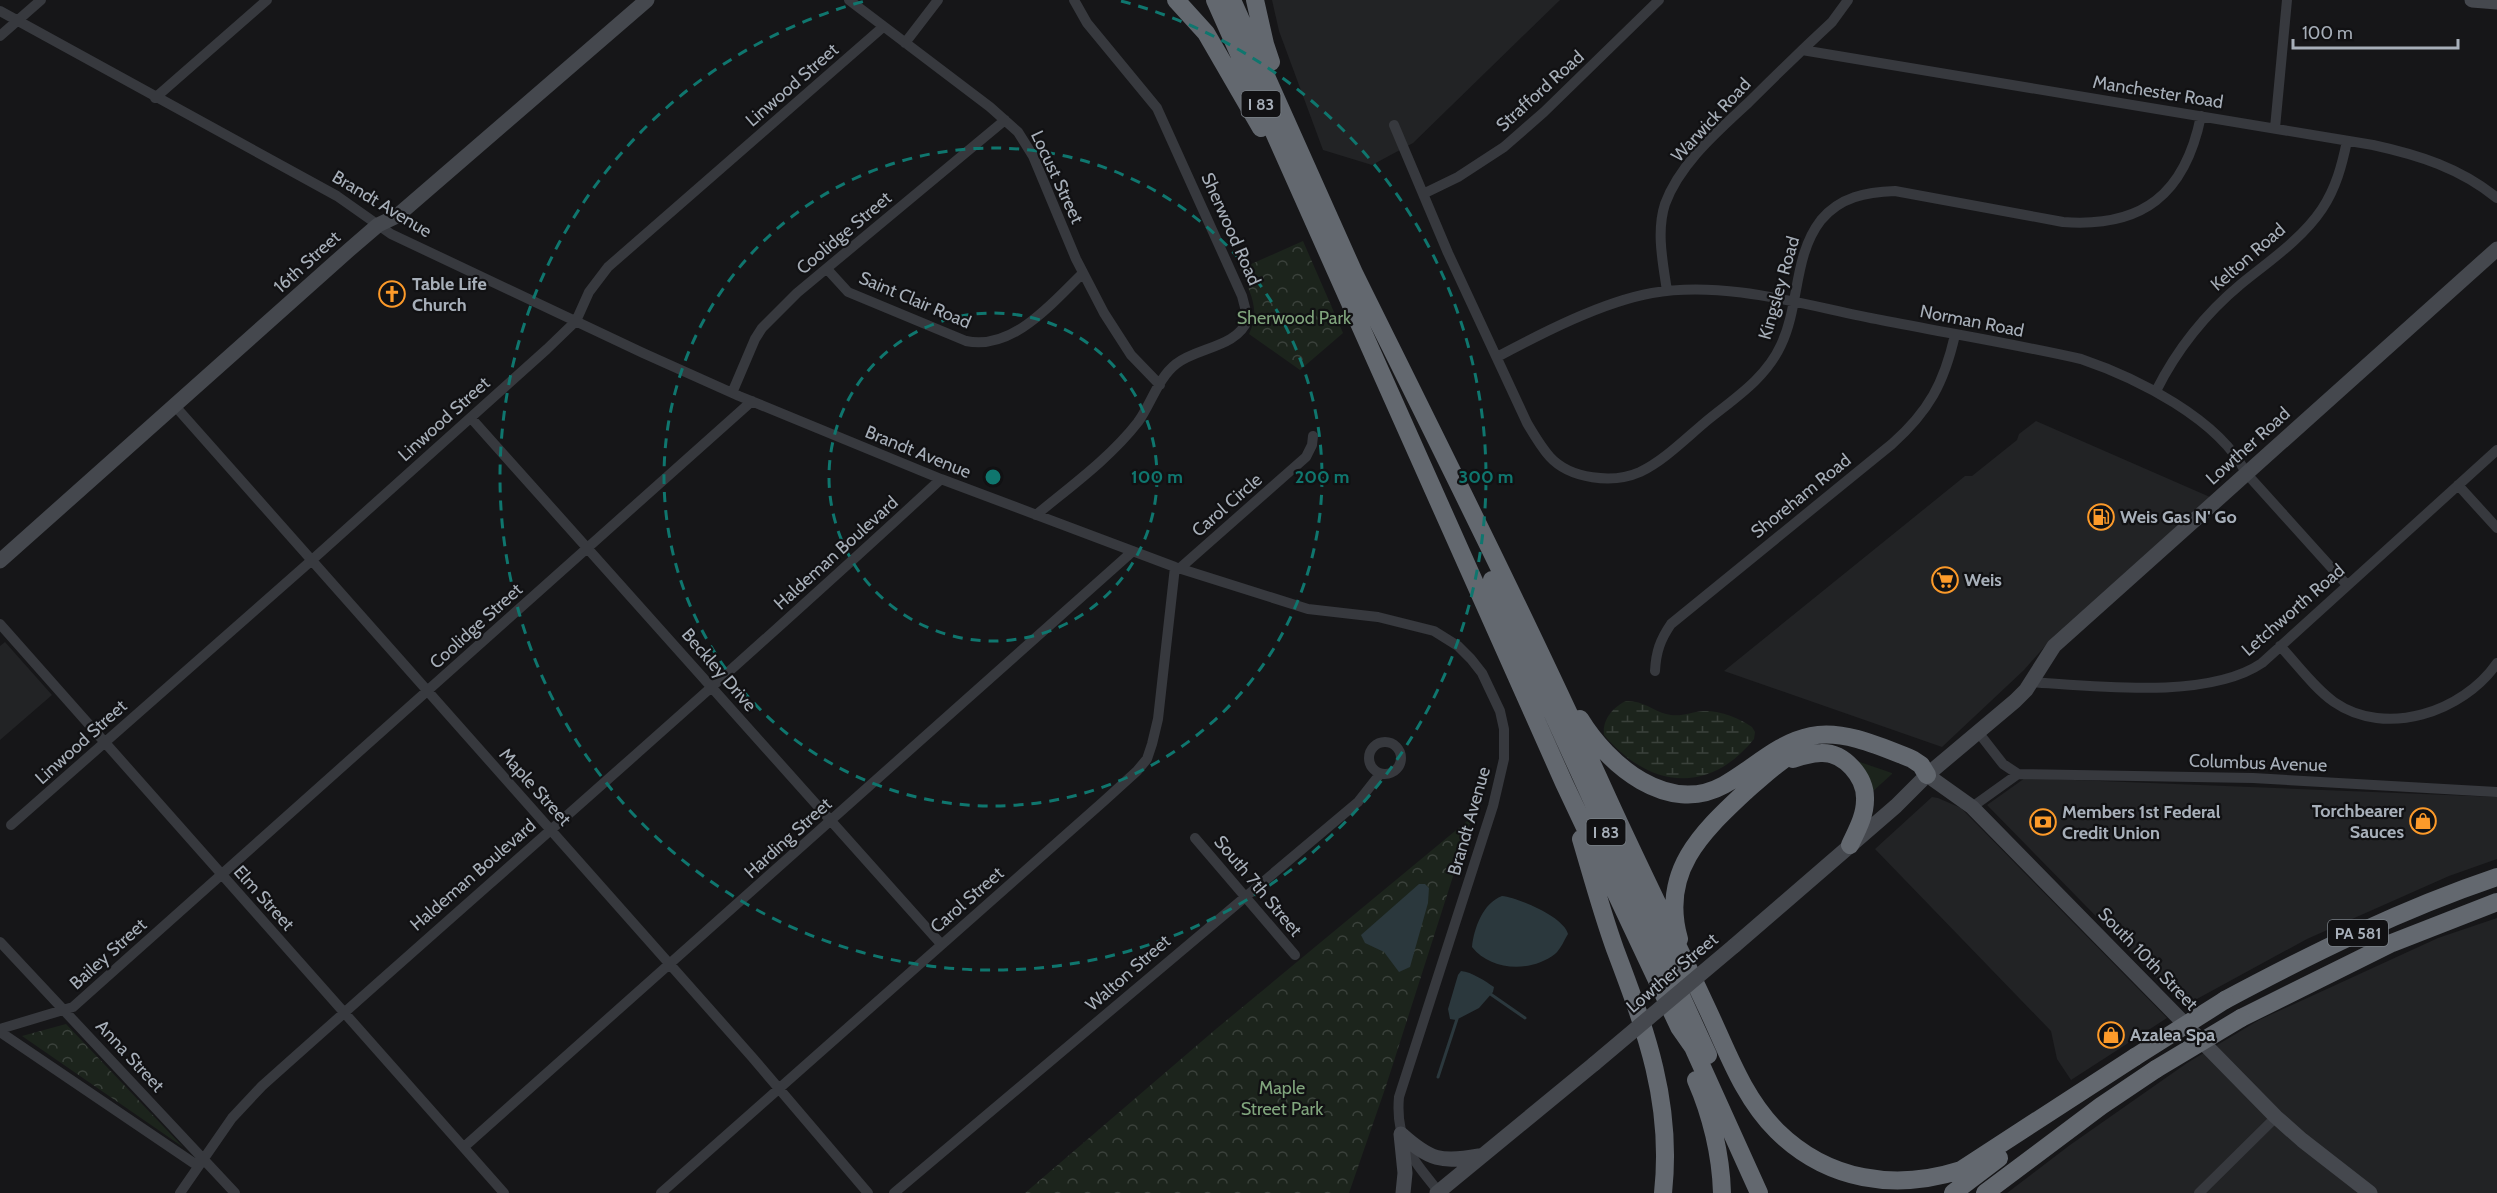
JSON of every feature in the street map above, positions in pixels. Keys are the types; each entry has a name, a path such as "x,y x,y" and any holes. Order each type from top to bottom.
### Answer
{"highway":[{"path":"1176,0 1206,33 1307,207"},
{"name":"I 83","path":"1215,0 1564,783 1679,1027 1679,1042 1709,1117 1722,1193"},
{"name":"I 83","path":"1232,0 1441,471 1772,1193"},
{"path":"1255,0 1265,44 1297,144"},
{"path":"1353,271 1550,672 1747,1093 1779,1133 1819,1162 1857,1177 1878,1180 1921,1179 1961,1170 2118,1068"},
{"path":"1550,672 1586,727 1607,754 1640,780 1668,793 1685,795 1710,791 1723,786 1774,751 1796,739 1832,734 1850,737 1912,759 1921,765 1927,775"},
{"path":"1691,975 1678,935 1676,916 1676,896 1684,864 1691,849 1710,826 1789,755 1802,748 1819,744 1835,744 1852,747 1927,775"},
{"path":"1780,764 1806,754 1823,752 1842,759 1854,770 1862,782 1865,803 1863,816 1850,844"},
{"path":"1564,783 1614,946 1651,1048 1663,1114 1665,1176 1663,1193"},
{"name":"PA 581","path":"1953,1193 2118,1068 2225,1000 2329,946 2384,921 2497,877"},
{"name":"PA 581","path":"1985,1193 2101,1106 2156,1069 2241,1018 2392,943 2497,902"},
{"path":"1679,1027 1693,1047 1759,1193"}],"main road":[{"name":"16th Street","path":"0,561 378,225 397,216 647,0"},
{"path":"2472,0 2497,2"},
{"name":"Lowther Road","path":"1927,775 2015,701 2054,646 2497,249"},
{"name":"South 10th Street","path":"1927,775 1972,807 2277,1117 2302,1140 2370,1193"},
{"name":"Lowther Street","path":"1438,1192 1734,946 1896,806 1927,775"},
{"path":"1401,1134 1423,1153 1441,1160 1479,1156"},
{"path":"1401,1134 1405,1173 1403,1193"}],"street":[{"path":"0,36 41,0"},
{"path":"155,98 267,0"},
{"name":"Locust Street","path":"849,0 1018,132 1033,156 1083,273 1120,339 1160,385"},
{"path":"905,43 939,0"},
{"name":"Sherwood Road","path":"1036,515 1124,438 1150,404 1170,369 1180,361 1239,333 1248,319 1247,310 1157,108 1087,23 1074,0"},
{"name":"Strafford Road","path":"1427,192 1485,161 1504,147 1544,112 1659,0"},
{"name":"Warwick Road","path":"1667,291 1661,239 1662,219 1671,191 1681,174 1709,141 1832,22 1848,0"},
{"path":"2275,128 2287,0"},
{"name":"Brandt Avenue","path":"0,11 337,196 378,225 403,239 732,393 941,479 1177,568 1308,609 1378,617 1434,632 1458,646 1470,658 1494,694 1503,729 1504,747 1502,771 1490,816 1399,1097 1398,1124 1401,1134 1412,1157 1438,1192"},
{"name":"Linwood Street","path":"11,825 471,418 576,321 589,292 608,267 883,27"},
{"name":"Manchester Road","path":"1802,50 2275,128 2411,153 2474,181 2497,198"},
{"name":"Kingsley Road","path":"1394,125 1427,192 1527,423 1551,458 1573,472 1588,477 1619,477 1640,472 1653,464 1761,375 1781,345 1794,303 1805,247 1822,219 1843,201 1874,192 1894,191 2063,222 2082,224 2115,221 2146,206 2178,177 2193,149 2201,116"},
{"name":"Coolidge Street","path":"732,393 762,328 797,293 1005,120"},
{"name":"Kelton Road","path":"2156,391 2167,369 2198,325 2216,306 2304,229 2321,210 2338,178 2347,141"},
{"name":"Saint Clair Road","path":"826,269 849,292 978,344 996,341 1014,333 1083,273"},
{"name":"Norman Road","path":"1497,357 1616,302 1667,291 1724,291 2081,359 2156,391 2184,409 2237,455 2246,473 2347,585"},
{"name":"Shoreham Road","path":"1655,671 1656,651 1671,624 1892,444 1922,414 1940,386 1955,335"},
{"name":"Coolidge Street","path":"221,875 752,401"},
{"name":"Maple Street","path":"175,406 551,829 779,1088 868,1193"},
{"name":"Beckley Drive","path":"471,418 941,944"},
{"name":"Carol Circle","path":"1177,568 1306,457 1312,445 1313,436"},
{"name":"Letchworth Road","path":"2030,682 2175,687 2204,684 2240,675 2262,663 2497,450"},
{"name":"Haldeman Boulevard","path":"180,1193 248,1100 713,687 941,479"},
{"path":"2458,485 2497,528"},
{"name":"Harding Street","path":"464,1147 1133,551"},
{"name":"Carol Street","path":"662,1193 1104,801 1147,759 1158,719 1177,568"},
{"name":"Elm Street","path":"0,624 504,1193"},
{"path":"2280,646 2334,702 2354,713 2385,719 2417,715 2445,706 2474,688 2497,663"},
{"path":"1972,807 2018,774 2003,764 1977,732"},
{"name":"Walton Street","path":"894,1193 1358,802 1380,774"},
{"name":"Columbus Avenue","path":"2018,774 2253,778 2497,792"},
{"name":"South 7th Street","path":"1196,838 1295,955"},
{"name":"Bailey Street","path":"0,1030 73,1007 221,875"},
{"name":"Anna Street","path":"0,942 201,1163 235,1193"},
{"name":"Anna Street","path":"0,1030 201,1163"},
{"path":"2199,1193 2277,1117"}],"shaded area":[{"path":"1272,0 1560,0 1413,143 1372,165 1323,150 1279,31"},
{"path":"2036,421 2210,497 2053,637 2024,670 1942,747 1724,671 1965,476 1972,476 2017,440 2019,434"},
{"path":"5,642 52,695 0,740 0,646"},
{"path":"2025,778 2497,797 2497,859 2449,876 2307,939 2184,1006 1987,805"},
{"path":"1932,797 1961,808 2167,1018 2071,1080 2057,1059 2051,1031 1875,849"},
{"path":"1419,884 1425,884 1429,888 1428,903 1410,967 1399,972 1384,952 1365,943 1361,935"},
{"path":"1502,896 1540,909 1565,928 1568,934 1555,954 1534,964 1511,967 1489,961 1472,947 1475,932 1485,910 1495,899"},
{"path":"2497,918 2497,1193 2007,1193 2070,1145 2187,1063 2259,1020 2438,938"},
{"path":"1461,971 1474,975 1494,987 1493,992 1479,1008 1456,1020 1450,1019 1448,1009"}],"green space":[{"name":"Sherwood Park","path":"1303,241 1343,333 1300,370 1249,334 1254,317 1253,301 1240,269"},
{"path":"1626,701 1637,702 1671,715 1703,711 1722,713 1752,727 1755,732 1754,739 1736,757 1717,770 1698,777 1679,778 1659,775 1621,753 1604,735 1609,715"},
{"path":"1857,761 1892,773 1892,774 1871,793"},
{"name":"Maple Street Park","path":"1472,817 1386,1086 1349,1193 1025,1193 1216,1029"},
{"path":"66,1024 183,1147 22,1036"}],"waterway":[{"path":"1489,993 1525,1018"},
{"path":"1438,1077 1457,1019"}],"place":[{"name":"Table Life Church","path":"392,294"},
{"name":"Weis Gas N' Go","path":"2101,517"},
{"name":"Weis","path":"1945,580"},
{"name":"Torchbearer Sauces","path":"2423,821"},
{"name":"Members 1st Federal Credit Union","path":"2043,822"},
{"name":"Azalea Spa","path":"2111,1035"}]}
